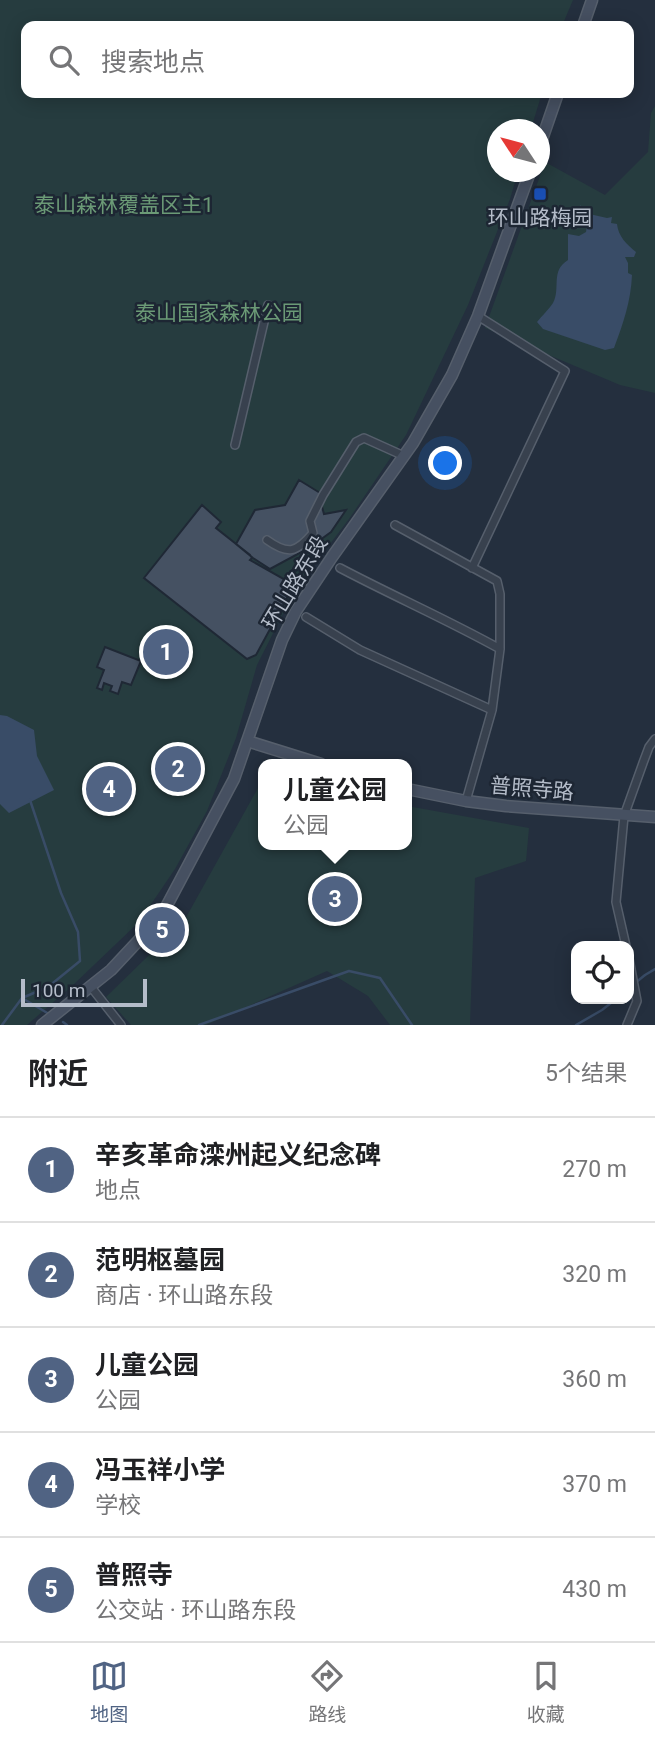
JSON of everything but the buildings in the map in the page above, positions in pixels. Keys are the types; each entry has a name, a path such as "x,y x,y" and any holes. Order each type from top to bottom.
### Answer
{"main road":[{"path":"585,21 592,0"},
{"path":"549,119 556,98"},
{"name":"环山路东段","path":"42,1025 111,970 165,909 234,779 282,640 296,611 404,456 452,375 478,316 526,182"},
{"path":"247,741 305,759"},
{"name":"普照寺路","path":"412,790 506,807 655,817"}],"street":[{"path":"235,445 268,305"},
{"path":"472,568 565,371 478,316"},
{"path":"267,540 287,551 302,545 313,533 310,521 356,442 364,438 404,456"},
{"path":"396,525 497,582 500,594 500,649 492,710 466,801"},
{"path":"340,568 500,649"},
{"path":"306,617 360,650 492,710"},
{"path":"625,941 616,902 624,816 649,747 655,739"},
{"path":"627,1025 637,1001 634,985"},
{"path":"91,987 121,1025"}],"green space":[{"name":"泰山国家森林公园","path":"0,0 573,0 564,21 21,21 21,98 540,98 534,119 487,119 487,182 515,182 468,305 406,435 349,519 295,590 257,665 236,738 207,811 175,869 139,922 27,1025 0,1025"},
{"path":"655,106 655,393 620,385 485,328 538,182 550,182 550,165 605,195 648,152 651,113"},
{"path":"258,788 258,850 412,850 412,807 529,828 526,861 475,878 470,1025 390,1025 368,996 327,971 206,1025 131,1025 106,997 184,921"}],"water":[{"path":"580,205 585,213 612,217 611,223 617,224 624,240 636,252 634,257 625,257 628,273 632,275 628,303 614,348 605,350 543,329 537,322 555,297 557,274 568,260 568,234 579,236 586,232 587,225 579,216"},
{"path":"0,715 34,730 37,756 54,790 9,813 0,804"}],"waterway":[{"path":"2,1025 22,998 48,987 80,961 78,932 61,893 30,800"},
{"path":"634,984 655,969"},
{"path":"199,1025 349,971 380,978 412,1025"},
{"path":"22,998 49,1014"},
{"path":"576,1025 610,1004"},
{"path":"63,1022 67,1025"}],"place":[{"name":"环山路梅园","path":"540,194"},
{"name":"辛亥革命滦州起义纪念碑","path":"166,652"},
{"name":"范明枢墓园","path":"178,769"},
{"name":"冯玉祥小学","path":"109,789"},
{"name":"儿童公园","path":"335,899"},
{"name":"普照寺","path":"162,930"}],"park label":[{"name":"泰山森林覆盖区主1","path":"124,205"}]}
